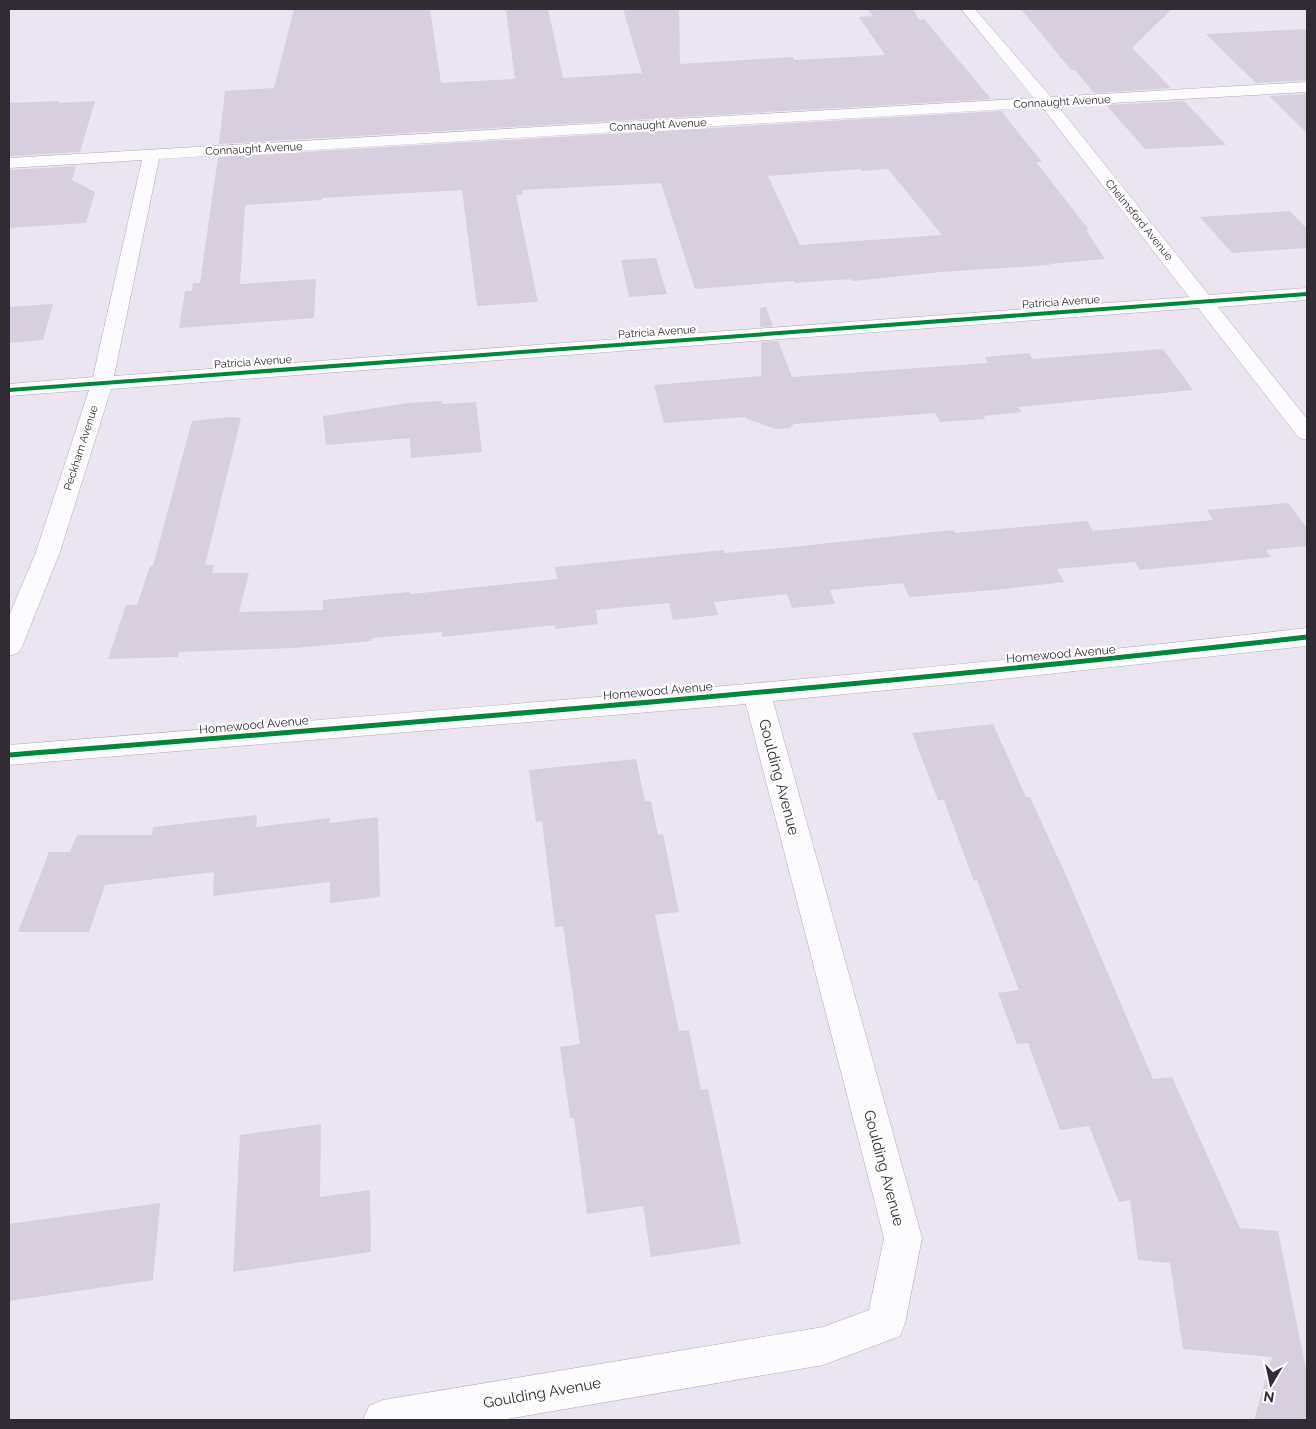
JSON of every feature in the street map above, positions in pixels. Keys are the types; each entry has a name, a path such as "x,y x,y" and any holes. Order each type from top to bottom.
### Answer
{"street":[{"name":"Chelmsford Avenue","path":"968,9 1047,103 1307,433"},
{"name":"Connaught Avenue","path":"9,163 1307,87"},
{"name":"Peckham Avenue","path":"9,647 48,552 102,383 152,154"},
{"name":"Patricia Avenue","path":"9,390 1307,294"},
{"name":"Homewood Avenue","path":"9,755 757,693 1178,653 1307,637"},
{"name":"Goulding Avenue","path":"382,1420 823,1346 886,1323 903,1238 757,693"}],"building":[{"path":"294,9 430,9 441,83 515,79 506,9 548,9 563,78 642,73 623,9 679,9 680,64 793,57 794,60 885,55 859,17 873,16 867,9 913,9 919,20 924,19 991,99 219,144 225,91 274,88"},
{"path":"1021,9 1172,9 1132,48 1171,88 1094,93 1075,70 1071,70"},
{"path":"1307,29 1307,80 1256,83 1206,34"},
{"path":"1307,94 1307,133 1269,96"},
{"path":"59,101 58,103 95,101 80,152 9,156 9,103"},
{"path":"1184,101 1226,145 1145,149 1106,105"},
{"path":"1001,111 1042,162 1036,162 1089,230 1086,230 1105,259 853,281 849,279 795,283 794,281 695,289 661,183 522,190 523,195 516,195 538,302 477,306 462,190 322,198 322,200 245,205 240,284 316,279 314,318 179,328 185,291 192,291 193,283 200,283 218,157","holes":["861,169 862,171 888,169 942,235 800,245 768,176"]},
{"path":"76,166 72,180 95,192 86,223 9,228 9,170"},
{"path":"1290,211 1307,229 1307,248 1232,253 1200,217"},
{"path":"656,258 667,294 629,297 621,260"},
{"path":"53,304 43,340 9,343 9,307"},
{"path":"766,307 773,326 760,327 760,308"},
{"path":"778,341 792,377 988,363 985,357 1029,353 1032,359 1163,349 1193,390 1018,407 1022,412 984,416 985,419 940,422 935,413 794,424 789,428 776,429 746,417 664,423 654,385 761,376 761,342"},
{"path":"442,401 442,404 476,402 482,452 411,458 410,438 326,445 323,416 409,403"},
{"path":"230,417 241,418 205,565 214,565 212,573 249,573 239,612 323,610 323,600 410,592 411,594 557,579 555,567 724,550 724,553 782,548 953,530 955,533 1087,521 1093,531 1213,520 1207,510 1288,503 1307,528 1307,546 1266,550 1271,557 1140,570 1135,562 1057,569 1064,582 1005,589 909,597 903,583 830,590 835,604 792,608 787,594 714,602 718,615 673,620 669,603 596,610 598,624 555,629 555,625 442,637 442,632 372,638 372,641 295,648 179,652 178,657 108,659 126,605 137,605 150,566 153,566 192,421"},
{"path":"993,724 1026,797 1030,797 1068,880 1153,1079 1172,1077 1240,1228 1278,1231 1307,1374 1307,1420 1254,1420 1272,1357 1183,1349 1170,1263 1138,1260 1130,1200 1119,1202 1089,1126 1060,1130 1028,1043 1017,1044 998,993 1019,990 977,880 974,881 944,800 938,800 912,733"},
{"path":"636,759 645,801 651,801 658,835 663,834 679,912 655,915 679,1031 689,1030 701,1090 708,1089 741,1244 651,1257 643,1206 587,1214 574,1118 570,1118 560,1047 580,1044 563,926 555,927 542,821 536,822 529,770"},
{"path":"257,815 256,827 330,818 329,823 378,817 380,897 330,903 330,882 213,896 214,872 105,885 89,932 18,932 49,852 70,852 77,835 152,835 153,827"},
{"path":"321,1124 320,1197 370,1190 371,1252 233,1272 240,1135"},
{"path":"160,1203 153,1280 9,1301 9,1224"}],"cycle path":[{"path":"9,390 1307,294"},
{"path":"9,755 821,688 1145,656 1307,637"}]}
